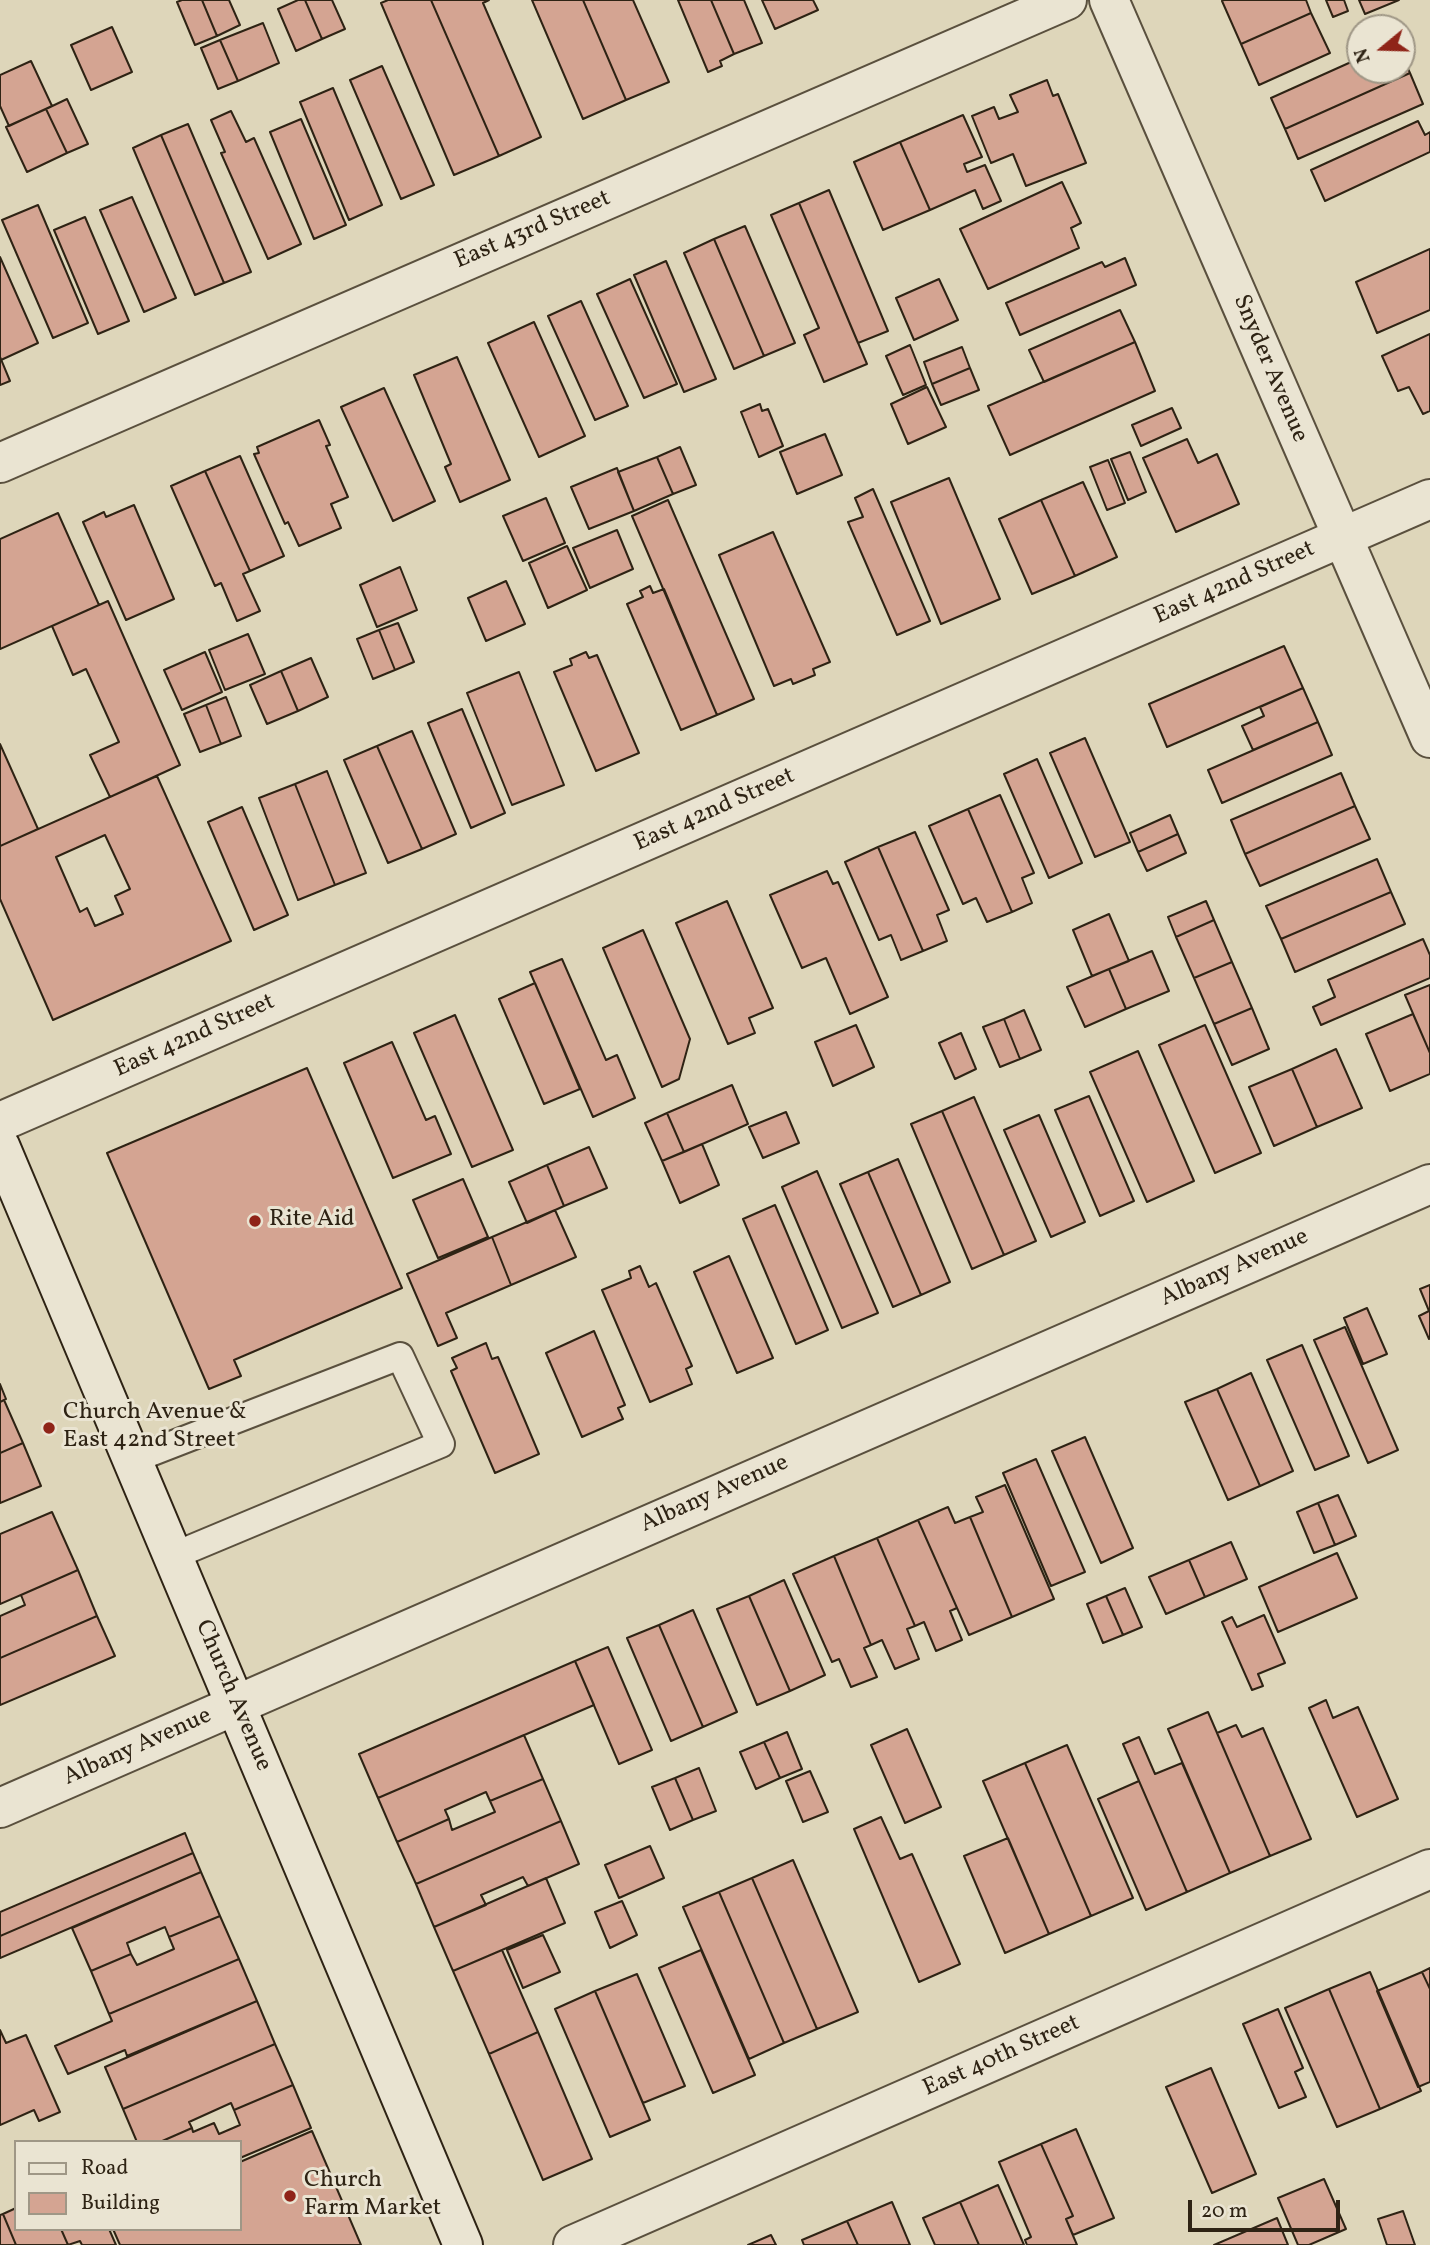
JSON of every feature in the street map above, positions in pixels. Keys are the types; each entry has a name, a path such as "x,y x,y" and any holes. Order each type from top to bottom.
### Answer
{"street":[{"name":"East 43rd Street","path":"0,463 1067,0"},
{"name":"Snyder Avenue","path":"1109,0 1430,738"},
{"name":"East 42nd Street","path":"0,1122 1430,499"},
{"name":"Church Avenue","path":"0,1146 463,2245"},
{"name":"Albany Avenue","path":"0,1808 1430,1184"},
{"name":"East 40th Street","path":"573,2245 1430,1869"}],"lane":[{"path":"132,1460 400,1356 441,1444 173,1556"}],"building":[{"path":"202,0 217,36 195,45 177,2"},
{"path":"202,0 229,0 240,25 217,36"},
{"path":"298,0 305,0 322,39 296,51 278,9"},
{"path":"305,0 332,0 345,29 322,39"},
{"path":"388,0 431,0 499,156 454,175 381,3"},
{"path":"431,0 489,0 483,3 541,137 499,156"},
{"path":"532,0 583,0 626,100 583,119"},
{"path":"583,0 633,0 669,82 626,100"},
{"path":"678,0 711,0 734,54 720,61 722,66 708,72"},
{"path":"711,0 744,0 762,43 734,54"},
{"path":"762,0 813,0 818,10 775,29"},
{"path":"1306,0 1311,13 1241,44 1222,1"},
{"path":"1326,0 1344,0 1348,11 1333,17"},
{"path":"1359,0 1399,0 1365,14"},
{"path":"1311,13 1330,53 1259,85 1241,44"},
{"path":"263,23 279,63 238,81 220,40"},
{"path":"112,27 132,72 91,90 71,45"},
{"path":"220,40 238,81 218,89 201,48"},
{"path":"31,61 52,106 9,126 0,106 0,75"},
{"path":"1346,64 1346,84 1385,84 1285,129 1271,98"},
{"path":"382,66 434,185 401,199 350,80"},
{"path":"1047,80 1053,96 1058,94 1086,163 1026,186 1013,154 991,163 972,116 994,107 999,119 1018,112 1010,95"},
{"path":"1385,84 1415,84 1423,104 1298,159 1285,129"},
{"path":"333,88 382,205 349,220 300,102"},
{"path":"67,99 88,144 67,153 46,109"},
{"path":"46,109 67,153 27,172 6,127"},
{"path":"231,111 246,142 254,138 301,244 268,259 221,153 225,152 211,120"},
{"path":"963,115 982,157 964,164 967,172 985,165 1001,201 983,209 975,190 930,210 900,142"},
{"path":"301,119 346,225 314,239 270,132"},
{"path":"1418,121 1425,135 1430,132 1430,152 1325,201 1311,170"},
{"path":"188,124 251,272 224,283 161,135"},
{"path":"161,135 224,283 195,295 133,148"},
{"path":"900,142 930,210 883,230 854,162"},
{"path":"1062,182 1081,223 1071,228 1079,248 988,289 960,229"},
{"path":"829,190 888,331 858,343 799,203"},
{"path":"132,197 176,298 144,312 100,210"},
{"path":"799,203 867,364 824,382 804,335 819,328 771,215"},
{"path":"38,205 88,323 53,338 2,220"},
{"path":"85,217 129,321 98,334 54,230"},
{"path":"745,226 795,343 764,356 714,239"},
{"path":"714,239 764,356 734,369 684,253"},
{"path":"1430,249 1430,310 1377,333 1356,282"},
{"path":"0,257 38,343 1,360 0,357"},
{"path":"1125,258 1136,285 1020,335 1006,303 1102,262 1105,267"},
{"path":"666,261 716,379 684,392 634,275"},
{"path":"630,279 677,384 644,398 597,294"},
{"path":"939,279 958,320 914,340 896,298"},
{"path":"581,301 628,406 595,420 548,316"},
{"path":"1120,310 1135,342 1044,382 1029,350"},
{"path":"534,322 585,436 539,457 488,343"},
{"path":"1430,334 1430,411 1423,414 1409,387 1398,391 1382,356"},
{"path":"1135,342 1155,391 1010,455 988,406"},
{"path":"910,345 926,385 903,395 886,356"},
{"path":"962,347 970,368 932,384 924,362"},
{"path":"0,357 10,381 0,385"},
{"path":"457,357 510,480 460,502 445,467 451,464 414,375"},
{"path":"970,368 979,390 941,405 932,384"},
{"path":"927,387 946,427 908,444 891,404"},
{"path":"384,388 435,501 393,521 341,407"},
{"path":"760,404 762,411 768,409 783,446 759,457 741,412"},
{"path":"1172,408 1181,428 1141,446 1132,425"},
{"path":"319,420 330,445 326,446 348,497 331,504 341,528 299,546 288,522 285,524 254,454 259,453 257,447"},
{"path":"825,434 842,475 797,494 780,452"},
{"path":"1187,439 1198,463 1217,454 1239,504 1176,532 1143,458"},
{"path":"680,447 696,485 673,494 657,457"},
{"path":"1130,452 1146,492 1128,500 1111,459"},
{"path":"240,456 284,556 250,571 205,471"},
{"path":"657,457 673,494 634,511 618,472"},
{"path":"1108,460 1125,503 1107,510 1090,467"},
{"path":"617,468 634,511 589,529 571,487"},
{"path":"205,471 250,571 243,574 260,611 237,621 221,583 215,586 171,486"},
{"path":"949,478 1000,599 941,624 891,502"},
{"path":"1083,482 1117,557 1075,576 1041,500"},
{"path":"873,489 930,621 897,635 848,522 863,517 855,498"},
{"path":"546,498 565,543 523,561 503,516"},
{"path":"668,500 754,699 717,715 632,516"},
{"path":"1041,500 1075,576 1032,594 999,519"},
{"path":"134,505 174,599 126,620 83,522 104,512 106,517"},
{"path":"58,513 99,605 0,649 0,539"},
{"path":"617,530 633,569 590,588 573,548"},
{"path":"773,532 830,662 813,669 815,675 793,684 791,679 774,686 719,555"},
{"path":"567,546 587,590 548,608 529,563"},
{"path":"400,567 417,610 377,627 360,585"},
{"path":"506,581 525,624 486,641 468,598"},
{"path":"650,586 653,593 664,589 717,715 681,730 627,604 643,597 640,591"},
{"path":"108,601 180,765 110,797 90,755 119,742 86,669 73,675 52,626"},
{"path":"398,623 414,662 395,670 379,630"},
{"path":"379,630 395,670 373,679 357,639"},
{"path":"248,634 265,674 225,690 209,650"},
{"path":"1284,646 1303,688 1167,747 1149,704"},
{"path":"205,652 222,692 182,710 164,670"},
{"path":"586,652 589,658 597,655 639,753 596,771 554,672 572,665 570,659"},
{"path":"311,658 328,697 298,711 281,671"},
{"path":"281,671 298,711 267,724 250,685"},
{"path":"519,672 564,785 512,805 467,693"},
{"path":"1303,688 1318,722 1253,750 1242,726 1264,716 1260,707"},
{"path":"226,697 241,736 221,744 206,705"},
{"path":"206,705 221,744 200,752 184,714"},
{"path":"462,709 505,813 471,828 428,723"},
{"path":"1318,722 1332,755 1222,803 1208,770"},
{"path":"412,731 456,834 422,849 377,746"},
{"path":"1085,738 1130,842 1095,857 1050,753"},
{"path":"0,744 38,829 0,846"},
{"path":"377,746 422,849 388,863 344,760"},
{"path":"1037,759 1082,863 1049,878 1004,774"},
{"path":"327,771 366,873 335,885 295,784"},
{"path":"1341,773 1355,806 1245,854 1231,820"},
{"path":"157,776 231,941 53,1020 0,899 0,846","holes":["105,835 130,889 115,896 123,914 95,926 87,908 80,912 56,857"]},
{"path":"295,784 335,885 298,900 259,798"},
{"path":"1000,795 1034,873 1022,878 1032,903 1012,912 968,809"},
{"path":"1355,806 1370,839 1260,886 1245,854"},
{"path":"242,807 288,915 254,930 208,822"},
{"path":"968,809 1012,912 987,922 976,898 963,904 929,826"},
{"path":"1170,815 1178,834 1138,852 1130,833"},
{"path":"915,832 949,910 937,915 947,941 923,951 878,847"},
{"path":"1178,834 1186,853 1147,871 1138,852"},
{"path":"878,847 923,951 901,960 891,935 879,940 845,862"},
{"path":"1377,859 1391,892 1281,939 1266,906"},
{"path":"827,871 833,884 838,882 888,997 850,1014 826,958 802,968 770,895"},
{"path":"1391,892 1405,924 1295,972 1281,939"},
{"path":"727,901 773,1008 749,1018 755,1033 728,1044 676,923"},
{"path":"1206,901 1214,920 1176,937 1168,917"},
{"path":"1109,914 1129,961 1092,976 1073,930"},
{"path":"1214,920 1232,962 1194,978 1176,937"},
{"path":"643,930 690,1039 679,1079 662,1087 603,948"},
{"path":"1423,939 1430,955 1430,978 1321,1025 1313,1007 1335,997 1328,980"},
{"path":"1152,951 1169,991 1126,1009 1109,969"},
{"path":"562,959 606,1060 617,1055 635,1098 593,1117 530,972"},
{"path":"1232,962 1252,1008 1214,1024 1194,978"},
{"path":"1109,969 1126,1009 1085,1027 1067,987"},
{"path":"535,983 580,1089 544,1104 499,999"},
{"path":"1430,985 1430,1053 1405,995"},
{"path":"1252,1008 1269,1049 1232,1065 1214,1024"},
{"path":"1024,1010 1041,1050 1020,1059 1004,1019"},
{"path":"1413,1014 1430,1053 1430,1074 1390,1091 1366,1034"},
{"path":"455,1015 513,1150 472,1167 414,1033"},
{"path":"1004,1019 1020,1059 1000,1067 983,1027"},
{"path":"856,1025 874,1067 833,1086 815,1042"},
{"path":"1205,1025 1261,1153 1215,1173 1159,1045"},
{"path":"961,1033 976,1069 955,1079 939,1043"},
{"path":"392,1042 426,1120 435,1116 451,1154 393,1178 344,1063"},
{"path":"1336,1049 1362,1108 1317,1127 1292,1069"},
{"path":"1138,1051 1194,1181 1147,1202 1090,1072"},
{"name":"Rite Aid","path":"307,1068 402,1288 234,1360 241,1376 209,1389 107,1153"},
{"path":"1292,1069 1317,1127 1274,1146 1249,1087"},
{"path":"732,1085 748,1124 684,1152 667,1113"},
{"path":"1089,1096 1134,1201 1100,1216 1055,1110"},
{"path":"974,1097 1036,1241 1004,1255 942,1111"},
{"path":"942,1111 1004,1255 972,1269 911,1124"},
{"path":"786,1112 799,1143 763,1158 749,1127"},
{"path":"667,1113 684,1152 662,1161 645,1123"},
{"path":"1039,1115 1085,1222 1051,1237 1004,1130"},
{"path":"702,1144 719,1185 680,1203 662,1161"},
{"path":"589,1147 607,1188 564,1206 547,1165"},
{"path":"898,1159 950,1282 921,1295 868,1172"},
{"path":"547,1165 564,1206 527,1223 509,1182"},
{"path":"817,1171 878,1313 842,1328 782,1187"},
{"path":"868,1172 921,1295 893,1307 840,1184"},
{"path":"463,1179 488,1237 438,1258 413,1200"},
{"path":"775,1205 828,1330 796,1344 743,1219"},
{"path":"555,1210 576,1257 511,1285 492,1237"},
{"path":"492,1237 511,1285 446,1313 457,1338 438,1346 407,1274"},
{"path":"729,1256 773,1358 737,1373 694,1272"},
{"path":"640,1266 649,1287 656,1283 692,1366 686,1369 692,1384 650,1402 602,1290 631,1278 629,1271"},
{"path":"1430,1285 1429,1339 1419,1316 1429,1311 1420,1289"},
{"path":"1367,1308 1387,1354 1363,1364 1344,1318"},
{"path":"1345,1327 1398,1450 1368,1463 1314,1340"},
{"path":"594,1331 625,1405 618,1408 623,1419 582,1437 546,1353"},
{"path":"486,1343 492,1359 498,1357 539,1454 495,1473 451,1371 457,1368 452,1358"},
{"path":"1302,1345 1349,1456 1315,1470 1267,1360"},
{"path":"1251,1373 1293,1471 1260,1486 1217,1389"},
{"path":"0,1384 6,1399 0,1402"},
{"path":"1217,1389 1260,1486 1228,1500 1185,1402"},
{"path":"4,1400 23,1443 0,1453 0,1402"},
{"path":"1085,1437 1133,1548 1101,1563 1052,1451"},
{"path":"23,1443 41,1486 0,1503 0,1453"},
{"path":"1036,1459 1085,1572 1051,1586 1003,1473"},
{"path":"1005,1485 1054,1599 1012,1617 970,1517 983,1512 976,1497"},
{"path":"1338,1495 1356,1536 1335,1545 1318,1503"},
{"path":"1318,1503 1335,1545 1314,1553 1297,1512"},
{"path":"948,1507 955,1523 970,1517 1012,1617 969,1635 918,1520"},
{"path":"52,1512 78,1570 0,1604 0,1534"},
{"path":"918,1520 957,1608 950,1611 962,1640 936,1651 924,1622 915,1626 877,1538"},
{"path":"877,1538 915,1626 907,1629 919,1659 895,1669 882,1640 871,1645 834,1556"},
{"path":"1231,1542 1247,1579 1205,1597 1189,1560"},
{"path":"1337,1553 1357,1598 1278,1632 1259,1587"},
{"path":"834,1556 871,1645 864,1648 877,1677 851,1687 839,1659 832,1662 793,1574"},
{"path":"1189,1560 1205,1597 1166,1614 1149,1577"},
{"path":"78,1570 97,1616 0,1658 0,1616 25,1605 21,1595"},
{"path":"784,1580 825,1675 790,1691 749,1596"},
{"path":"1125,1588 1142,1627 1123,1635 1106,1596"},
{"path":"749,1596 790,1691 757,1705 717,1609"},
{"path":"1106,1596 1123,1635 1103,1643 1087,1604"},
{"path":"693,1610 737,1712 703,1727 659,1625"},
{"path":"1264,1615 1285,1663 1258,1674 1263,1686 1252,1690 1222,1622 1232,1617 1237,1627"},
{"path":"97,1616 115,1656 0,1705 0,1658"},
{"path":"659,1625 703,1727 671,1741 627,1638"},
{"path":"608,1647 652,1750 619,1764 575,1661"},
{"path":"575,1661 594,1705 378,1798 359,1754"},
{"path":"1326,1700 1333,1718 1358,1707 1398,1799 1357,1817 1309,1708"},
{"path":"1208,1712 1270,1856 1230,1873 1168,1729"},
{"path":"1236,1725 1242,1737 1263,1728 1311,1839 1270,1856 1217,1733"},
{"path":"907,1729 941,1807 905,1823 871,1745"},
{"path":"787,1732 802,1769 780,1778 764,1742"},
{"path":"524,1735 543,1779 490,1801 486,1792 445,1810 449,1819 397,1842 378,1798"},
{"path":"1139,1737 1155,1774 1182,1763 1230,1873 1187,1892 1123,1744"},
{"path":"764,1742 780,1778 756,1789 740,1752"},
{"path":"1067,1745 1133,1898 1091,1916 1025,1763"},
{"path":"1025,1763 1091,1916 1049,1934 983,1781"},
{"path":"699,1768 716,1811 693,1820 675,1778"},
{"path":"810,1771 828,1812 803,1822 786,1781"},
{"path":"675,1778 693,1820 670,1830 652,1787"},
{"path":"543,1779 561,1821 416,1884 397,1842 449,1819 452,1830 495,1812 490,1801"},
{"path":"1139,1781 1187,1892 1146,1910 1098,1799"},
{"path":"881,1817 900,1859 912,1854 960,1964 919,1982 854,1829"},
{"path":"561,1821 579,1864 528,1886 523,1877 481,1895 486,1905 434,1927 416,1884"},
{"path":"185,1833 193,1853 0,1936 0,1912"},
{"path":"1008,1838 1049,1934 1005,1953 964,1856"},
{"path":"650,1846 664,1878 619,1898 605,1865"},
{"path":"193,1853 201,1872 0,1958 0,1936"},
{"path":"793,1860 858,2012 817,2029 752,1878"},
{"path":"201,1872 220,1916 169,1937 165,1927 127,1943 131,1954 91,1971 72,1928"},
{"path":"546,1878 565,1923 453,1971 434,1927"},
{"path":"752,1878 817,2029 784,2043 719,1892"},
{"path":"719,1892 784,2043 749,2059 683,1907"},
{"path":"622,1901 637,1935 610,1948 595,1912"},
{"path":"220,1916 239,1959 109,2014 91,1971 131,1954 137,1965 174,1949 169,1937"},
{"path":"543,1935 560,1972 523,1988 507,1950"},
{"path":"502,1950 538,2032 489,2054 453,1971"},
{"path":"701,1950 755,2075 713,2093 659,1968"},
{"path":"239,1959 257,2001 127,2056 125,2050 68,2074 55,2046 112,2021 109,2014"},
{"path":"1430,1968 1430,1989 1422,1972"},
{"path":"1370,1972 1421,2091 1380,2109 1329,1989"},
{"path":"1422,1972 1430,1989 1430,2082 1418,2087 1377,1991"},
{"path":"637,1974 685,2086 643,2103 595,1991"},
{"path":"1329,1989 1380,2109 1337,2127 1285,2008"},
{"path":"595,1991 650,2120 610,2137 555,2009"},
{"path":"257,2001 275,2044 123,2109 105,2067"},
{"path":"1278,2009 1303,2068 1295,2072 1306,2097 1279,2108 1243,2024"},
{"path":"0,2030 6,2043 26,2035 60,2112 39,2121 34,2110 0,2125"},
{"path":"538,2032 592,2159 543,2180 489,2054"},
{"path":"275,2044 293,2085 234,2110 231,2103 189,2122 192,2128 165,2140 136,2140 123,2109"},
{"path":"1211,2068 1256,2174 1212,2193 1166,2087"},
{"path":"293,2085 311,2128 242,2157 242,2140 165,2140 192,2128 193,2132 214,2123 219,2134 240,2125 234,2110"},
{"path":"1076,2129 1114,2218 1073,2235 1066,2219 1073,2216 1041,2144"},
{"name":"Church Farm Market","path":"312,2131 361,2245 120,2245 114,2231 242,2231 242,2161"},
{"path":"1041,2144 1073,2216 1066,2219 1077,2245 1027,2245 1025,2240 1031,2237 999,2162"},
{"path":"1324,2179 1346,2229 1309,2245 1298,2245 1278,2198"},
{"path":"998,2185 1024,2245 979,2245 960,2202"},
{"path":"892,2202 910,2245 858,2245 847,2221"},
{"path":"960,2202 979,2245 935,2245 923,2218"},
{"path":"14,2209 14,2231 62,2231 68,2245 16,2245 3,2214"},
{"path":"1403,2211 1415,2245 1387,2245 1378,2219"},
{"path":"3,2214 16,2245 0,2245 0,2215"},
{"path":"1277,2218 1288,2245 1214,2245"},
{"path":"847,2221 858,2245 804,2245 802,2240"},
{"path":"62,2231 110,2231 116,2245 82,2245 80,2241 68,2245"},
{"path":"771,2235 776,2245 748,2245"}],"place":[{"name":"Rite Aid","path":"255,1221"},
{"name":"Church Avenue & East 42nd Street","path":"49,1428"},
{"name":"Church Farm Market","path":"290,2196"}]}
